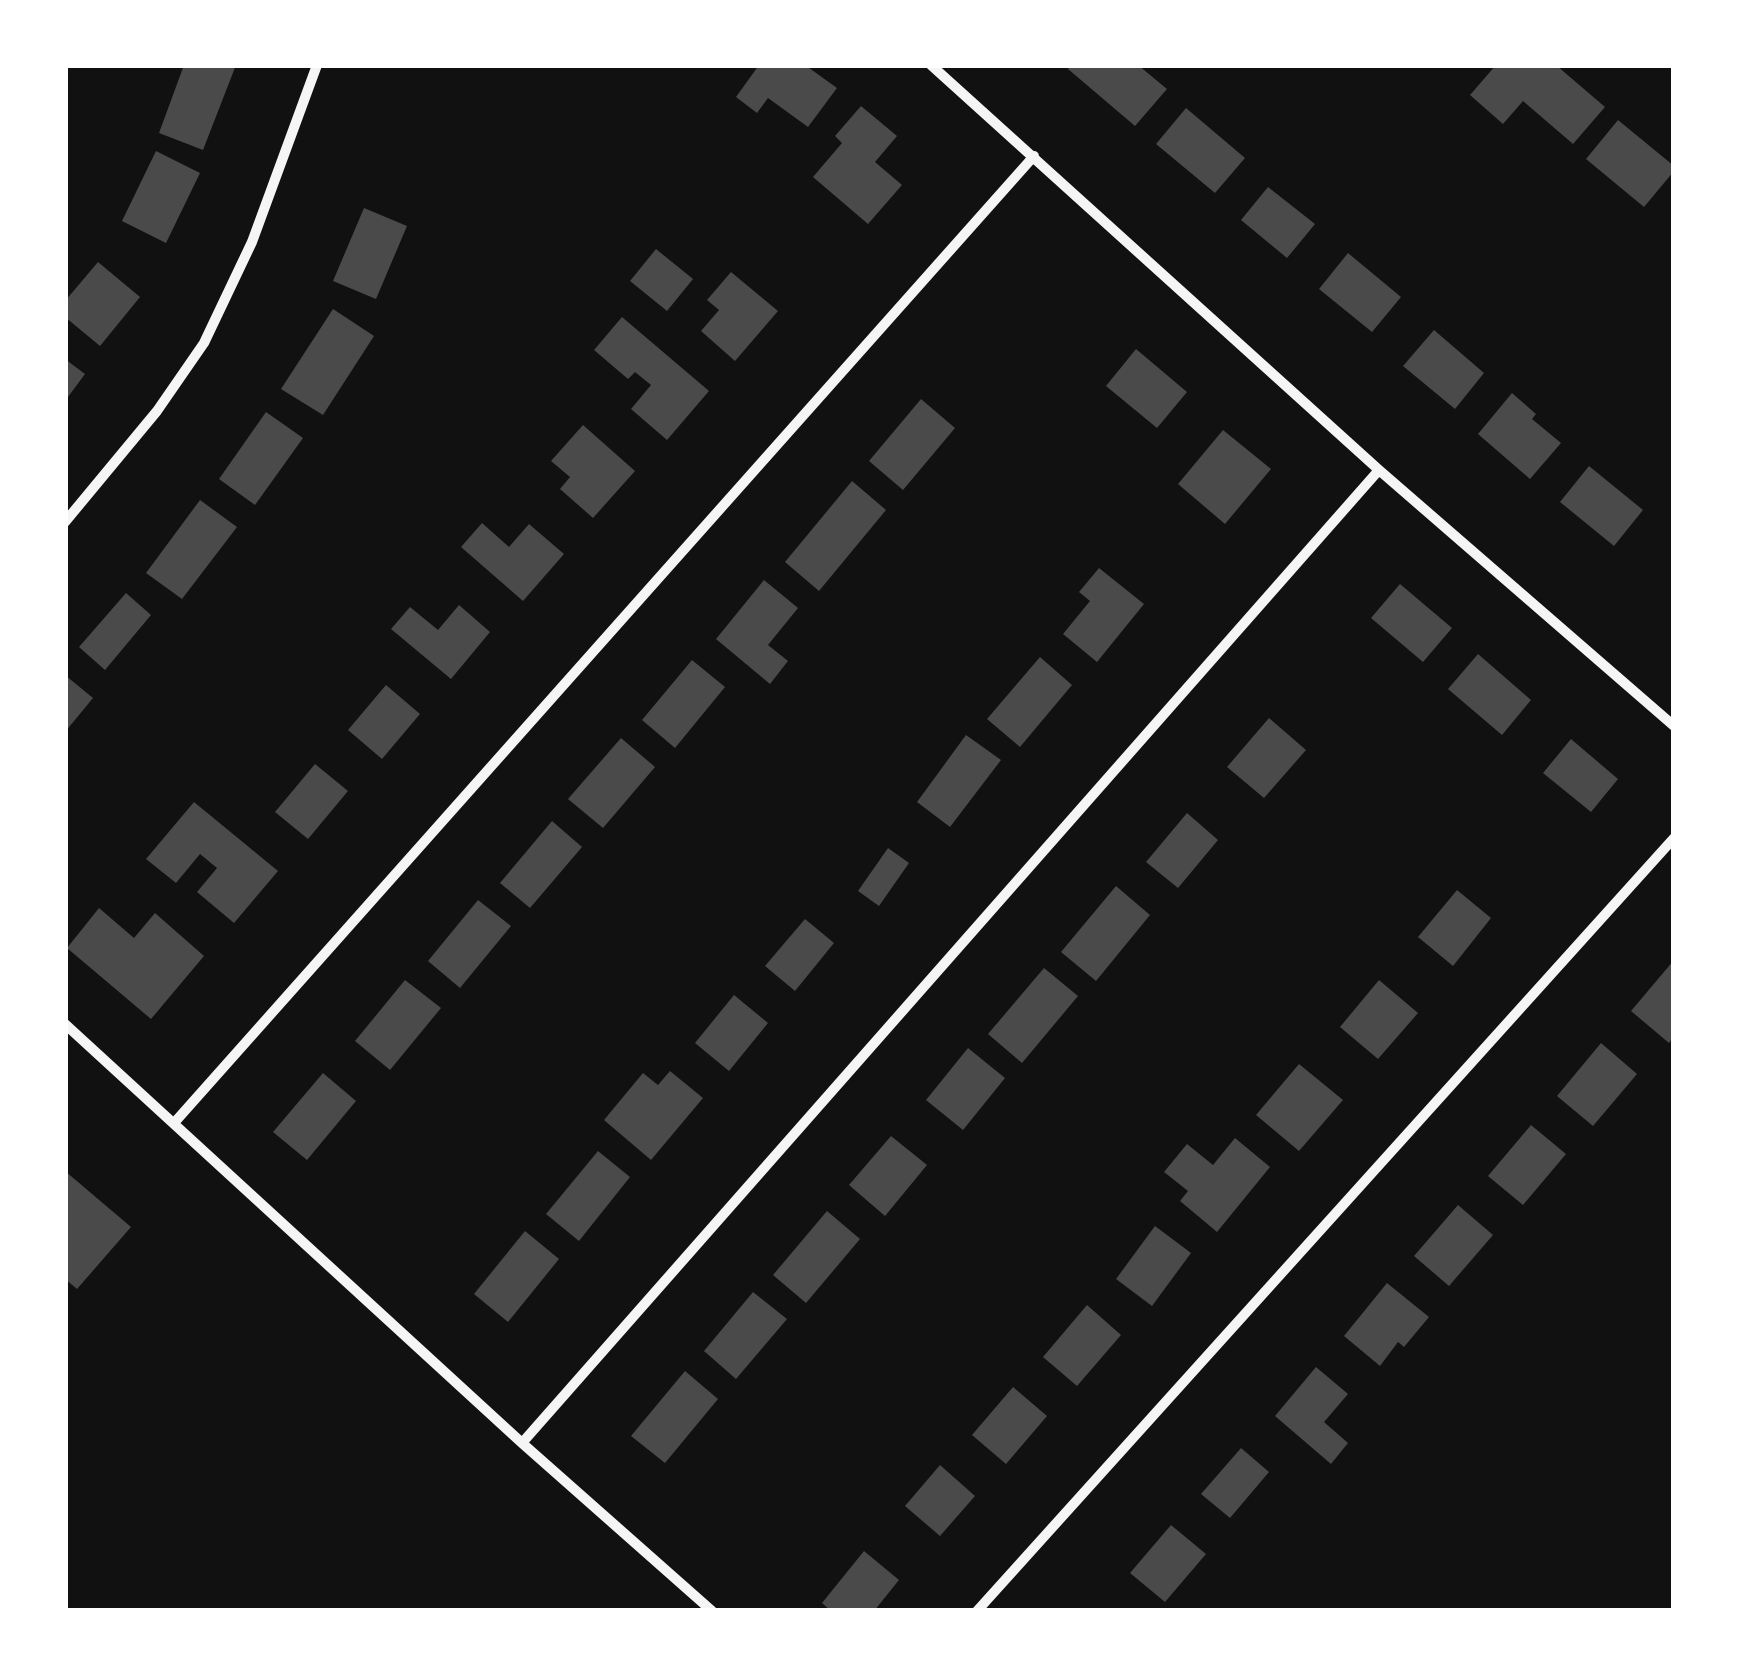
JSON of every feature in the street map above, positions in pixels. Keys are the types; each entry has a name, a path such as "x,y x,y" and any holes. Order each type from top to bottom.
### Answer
{"street":[{"path":"65,522 156,412 204,343 252,242 317,65"},
{"path":"931,65 1379,470 1674,726"},
{"path":"174,1123 1034,156"},
{"path":"522,1443 1379,470"},
{"path":"977,1611 1674,838"},
{"path":"65,1024 522,1443 712,1611"}],"building":[{"path":"184,65 236,65 203,150 159,133"},
{"path":"759,65 805,65 837,88 808,127 768,98 757,113 736,97"},
{"path":"1071,65 1138,65 1167,89 1135,126 1068,69"},
{"path":"1496,65 1556,65 1605,107 1573,144 1523,101 1503,124 1470,95"},
{"path":"861,106 897,136 875,162 902,185 868,224 813,177 842,143 835,136"},
{"path":"1186,108 1245,158 1215,193 1156,144"},
{"path":"1618,120 1674,166 1644,207 1586,159"},
{"path":"156,151 200,173 166,243 122,221"},
{"path":"1268,187 1315,224 1287,258 1241,220"},
{"path":"364,208 407,226 376,299 333,281"},
{"path":"656,249 693,279 667,311 630,281"},
{"path":"1348,253 1401,297 1372,332 1319,289"},
{"path":"98,262 140,297 100,346 65,317 65,301"},
{"path":"731,272 778,311 735,361 701,331 719,310 707,300"},
{"path":"333,309 374,336 323,415 281,389"},
{"path":"622,317 709,391 667,440 631,409 651,385 635,372 628,379 594,350"},
{"path":"1434,330 1484,373 1455,409 1403,366"},
{"path":"1136,349 1187,392 1157,428 1106,386"},
{"path":"65,359 85,374 65,401"},
{"path":"1512,393 1536,414 1532,419 1561,443 1530,479 1478,434"},
{"path":"921,399 955,428 903,490 869,461"},
{"path":"266,412 303,438 255,505 219,479"},
{"path":"583,425 635,471 593,518 560,489 570,477 551,461"},
{"path":"1223,430 1271,469 1225,524 1178,484"},
{"path":"1589,466 1643,510 1614,546 1560,502"},
{"path":"852,481 886,510 819,591 785,562"},
{"path":"200,500 237,527 182,599 146,573"},
{"path":"482,523 509,547 529,524 564,554 523,601 461,547"},
{"path":"1099,568 1144,604 1097,662 1063,634 1090,601 1079,592"},
{"path":"764,580 798,608 768,645 788,661 770,684 716,639"},
{"path":"1400,584 1452,628 1423,662 1371,618"},
{"path":"126,593 151,615 105,670 79,647"},
{"path":"459,605 490,632 451,679 391,629 410,607 438,630"},
{"path":"1478,654 1531,700 1502,735 1448,689"},
{"path":"1040,657 1072,685 1020,747 987,719"},
{"path":"692,660 725,687 675,748 642,720"},
{"path":"65,675 93,698 65,732"},
{"path":"386,685 420,714 382,759 348,730"},
{"path":"1269,718 1306,750 1264,798 1227,767"},
{"path":"966,735 1001,760 950,827 917,802"},
{"path":"621,738 655,767 603,828 568,799"},
{"path":"1571,739 1618,779 1591,812 1543,773"},
{"path":"315,764 348,791 308,839 275,812"},
{"path":"194,802 278,871 234,923 197,892 217,868 200,854 176,883 146,859"},
{"path":"1187,813 1218,840 1178,888 1146,862"},
{"path":"552,821 582,847 530,908 500,883"},
{"path":"888,848 909,863 879,906 858,891"},
{"path":"1116,886 1150,915 1096,981 1061,952"},
{"path":"1457,890 1491,918 1453,966 1418,937"},
{"path":"478,900 511,926 460,988 428,961"},
{"path":"99,908 134,938 155,913 204,956 151,1019 67,948"},
{"path":"805,919 834,943 795,991 765,966"},
{"path":"1674,960 1674,1036 1669,1043 1631,1011"},
{"path":"1044,968 1078,996 1022,1063 988,1034"},
{"path":"405,980 441,1008 390,1070 355,1041"},
{"path":"1379,980 1418,1013 1378,1059 1340,1027"},
{"path":"734,995 768,1023 729,1071 695,1043"},
{"path":"1601,1043 1637,1074 1593,1126 1557,1096"},
{"path":"968,1048 1005,1078 963,1130 926,1100"},
{"path":"1299,1064 1343,1100 1299,1151 1256,1115"},
{"path":"670,1071 703,1098 651,1160 604,1120 643,1073 658,1085"},
{"path":"323,1073 356,1101 307,1160 273,1132"},
{"path":"1531,1125 1566,1154 1523,1205 1488,1176"},
{"path":"891,1136 927,1165 885,1216 849,1185"},
{"path":"1235,1138 1270,1167 1217,1232 1180,1201 1188,1191 1164,1172 1187,1144 1213,1165"},
{"path":"598,1151 630,1177 579,1241 546,1214"},
{"path":"65,1171 131,1227 77,1289 65,1279"},
{"path":"1458,1205 1493,1235 1449,1286 1414,1256"},
{"path":"827,1211 860,1239 806,1303 773,1275"},
{"path":"1155,1226 1191,1253 1152,1306 1116,1279"},
{"path":"525,1231 559,1259 508,1322 474,1294"},
{"path":"1387,1283 1429,1317 1404,1347 1398,1342 1380,1366 1344,1336"},
{"path":"753,1292 787,1319 736,1379 704,1351"},
{"path":"1087,1305 1121,1335 1077,1386 1043,1357"},
{"path":"1316,1367 1348,1394 1324,1422 1348,1443 1331,1464 1275,1416"},
{"path":"685,1371 718,1399 665,1463 631,1436"},
{"path":"1013,1387 1047,1416 1006,1464 972,1435"},
{"path":"1241,1448 1269,1472 1230,1518 1201,1494"},
{"path":"940,1465 975,1496 940,1536 905,1506"},
{"path":"1171,1525 1206,1554 1165,1602 1130,1573"},
{"path":"864,1551 899,1580 874,1611 831,1611 822,1603"}]}
